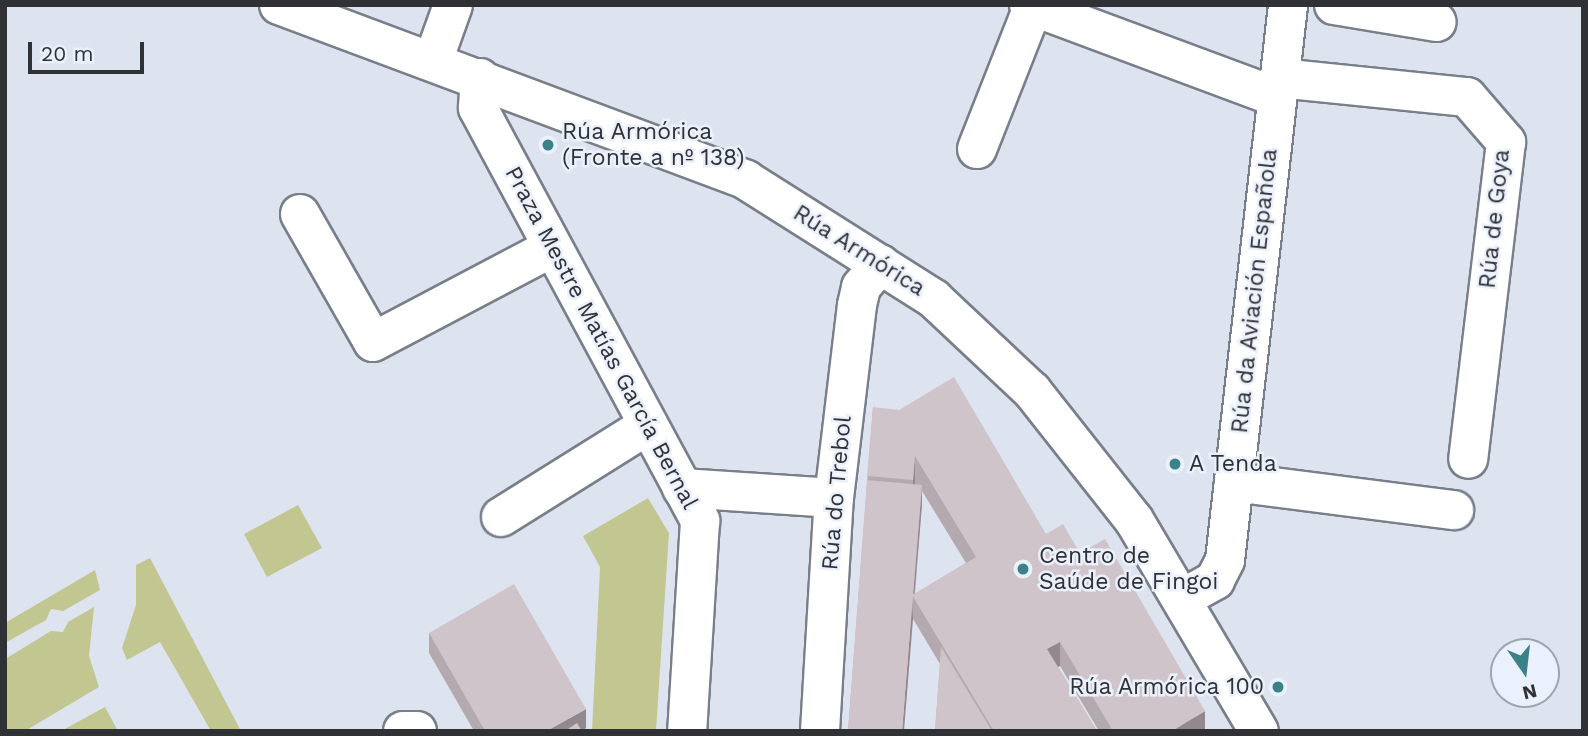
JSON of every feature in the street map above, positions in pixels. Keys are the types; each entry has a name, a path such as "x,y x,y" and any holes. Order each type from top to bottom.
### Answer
{"street":[{"name":"Rúa Armórica","path":"279,5 480,78 746,180 934,299 1032,391 1133,520 1183,598 1259,731"},
{"path":"433,61 453,5"},
{"name":"Rúa da Aviación Española","path":"1183,598 1215,580 1225,560 1288,5"},
{"path":"1334,5 1437,22"},
{"path":"977,149 1031,6"},
{"name":"Rúa de Goya","path":"1031,6 1278,88 1466,97 1506,142 1468,459"},
{"name":"Praza Mestre Matías García Bernal","path":"480,78 478,108 700,521 687,731"},
{"path":"300,214 373,342 551,248"},
{"name":"Rúa do Trebol","path":"820,731 834,498 859,296 881,264"},
{"path":"501,517 648,425"},
{"path":"1234,482 1454,510"},
{"path":"682,488 834,498"},
{"path":"403,731 417,731"}],"green space":[{"path":"648,498 669,533 656,731 592,731 600,567 583,536"},
{"path":"298,505 322,548 267,577 244,534"},
{"path":"150,558 241,731 211,731 160,642 127,660 122,648 136,605 136,565"},
{"path":"95,570 100,590 63,611 51,609 46,620 5,643 5,623"},
{"path":"94,607 89,656 99,687 25,731 5,731 5,659 51,631 63,632 68,622"},
{"path":"105,707 118,731 61,731"}],"building":[{"name":"Centro de Saúde de Fingoi","path":"954,377 1046,534 1063,524 1080,553 1105,539 1205,711 1172,731 1113,731 1060,642 1047,649 1097,731 994,731 912,595 976,557 915,456 913,480 867,476 873,407 899,410"},
{"path":"867,480 922,485 902,731 848,731"},
{"path":"514,584 586,709 547,731 485,731 429,633"},
{"path":"941,647 992,731 935,731"},
{"path":"577,723 582,731 565,731"}],"place":[{"name":"Rúa Armórica (Fronte a nº 138)","path":"548,145"},
{"name":"A Tenda","path":"1175,464"},
{"name":"Centro de Saúde de Fingoi","path":"1023,569"},
{"name":"Rúa Armórica 100","path":"1278,687"}]}
